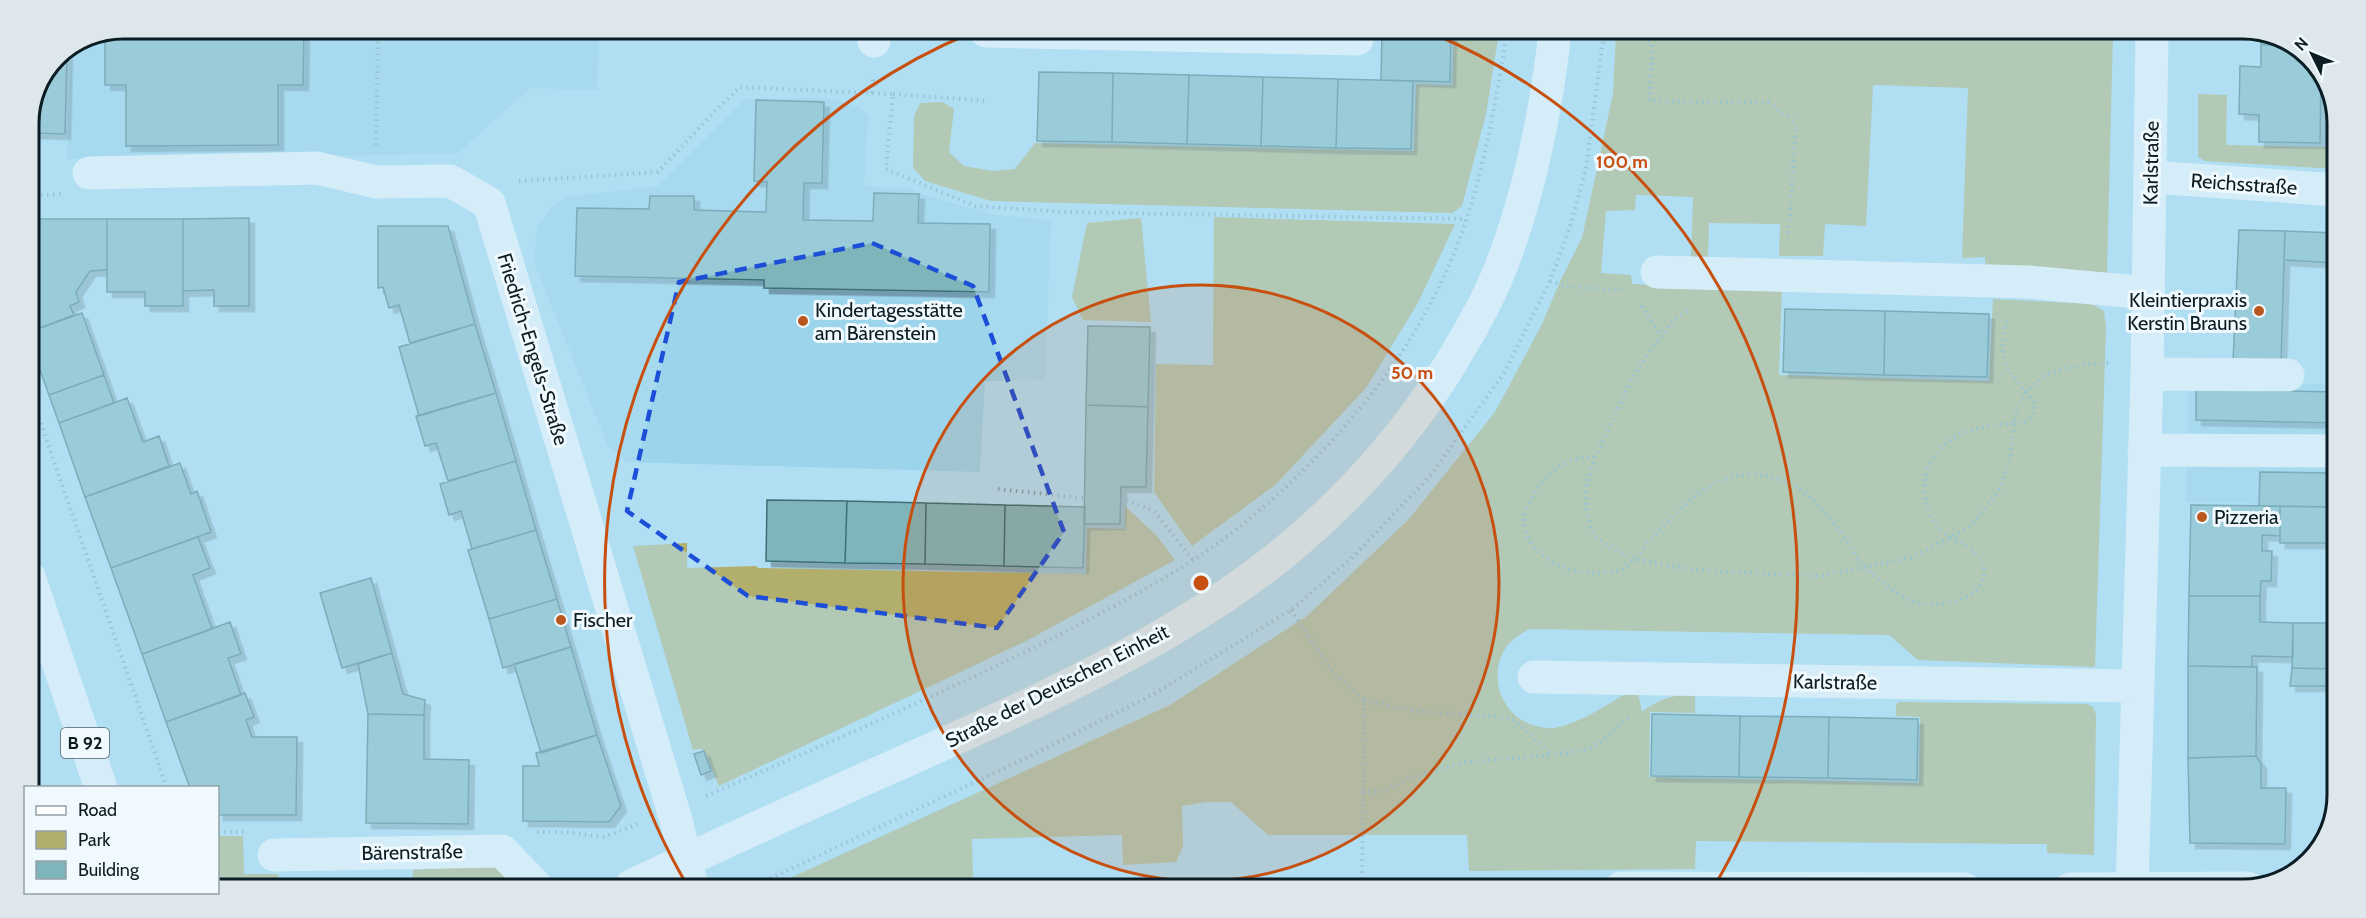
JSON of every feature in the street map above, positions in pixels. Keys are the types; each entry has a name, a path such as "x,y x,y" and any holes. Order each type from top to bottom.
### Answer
{"street":[{"name":"Straße der Deutschen Einheit","path":"660,879 689,872 1150,642 1236,588 1293,546 1343,500 1386,452 1429,397 1466,338 1500,268 1528,182 1545,107 1554,39"},
{"name":"Karlstraße","path":"2132,879 2147,374 2152,39"},
{"path":"89,173 317,168 376,182 450,181 489,203"},
{"name":"Reichsstraße","path":"2151,177 2327,189"},
{"name":"Friedrich-Engels-Straße","path":"489,203 673,810 689,872"},
{"path":"1657,273 1786,274 2028,282 2148,293"},
{"path":"2147,374 2288,375"},
{"path":"2144,450 2327,451"},
{"name":"B 92","path":"39,607 99,786"},
{"name":"Karlstraße","path":"1534,677 2137,686"},
{"name":"Bärenstraße","path":"274,855 502,851 529,879"}],"path":[{"path":"376,143 378,39"},
{"path":"533,832 565,832 604,837 673,810 889,716 1009,660 1112,608 1193,560 1233,532 1277,495 1321,453 1361,408 1402,351 1430,304 1453,256 1465,219 1491,128 1506,39"},
{"path":"1603,39 1586,169 1569,230 1550,281 1590,289 1621,289 1632,292"},
{"path":"1647,39 1652,44 1650,101 1768,102 1796,123 1786,274"},
{"path":"489,203 513,182 658,172 714,111 740,87 990,101"},
{"path":"893,94 886,170 975,206 1067,212 1465,219"},
{"path":"1595,458 1580,457 1561,465 1544,478 1530,501 1524,520 1529,541 1547,559 1568,569 1596,574 1621,570 1633,560 1677,510 1701,491 1725,477 1748,474 1777,479 1800,488 1824,510 1864,567 1896,591 1917,603 1949,604 1975,591 1985,577 1982,560 1970,548 1939,528 1926,504 1924,483 1930,464 1941,446 1960,434 1982,426 2026,421 2034,415 2035,405 2015,382 2005,364 2001,339 2009,316 2028,282"},
{"path":"1638,301 1660,336"},
{"path":"1689,310 1674,320 1660,336 1634,374 1595,458 1586,487 1586,511 1593,534 1609,547 1633,560 1693,570 1819,576 1911,558 1952,538 1970,527 1999,490 2010,459 2016,409 2026,392 2046,374 2084,364 2115,363"},
{"path":"39,417 165,786"},
{"path":"998,489 1084,498"},
{"path":"1121,498 1154,511 1193,560"},
{"path":"769,879 1026,758 1154,694 1291,610 1335,674 1364,700 1414,711 1514,720 1552,755"},
{"path":"1362,879 1364,700"},
{"path":"1362,792 1385,791 1408,779 1464,762 1552,755 1589,749 1608,736 1632,714"},
{"path":"219,832 251,832"}],"highlighted area":[{"path":"872,243 973,286 1064,532 997,628 748,596 627,511 679,282"}],"shaded area":[{"path":"123,39 599,39 597,90 530,88 457,154 67,159 71,58 91,45 107,41"},
{"name":"Kindertagesstätte am Bärenstein","path":"828,98 859,107 868,116 864,186 913,189 921,194 995,215 1051,220 1045,380 985,381 980,472 627,462 608,446 534,262 537,227 552,207 566,197 658,186 745,99"},
{"path":"2189,379 2327,385 2327,507 2186,502"}],"green space":[{"path":"1454,39 1498,39 1486,114 1462,206 1452,213 991,201 925,181 913,168 914,116 920,103 943,102 954,109 949,152 964,166 993,171 1015,169 1035,143 1414,151 1416,84 1452,85"},
{"path":"1616,39 2113,39 2107,273 1986,269 1985,257 1962,258 1968,88 1873,85 1866,226 1825,224 1823,256 1779,256 1780,224 1709,223 1708,258 1691,258 1693,197 1636,195 1635,210 1606,211 1601,273 1631,275 1632,284 1782,289 1779,375 1989,381 1993,299 2092,304 2104,311 2106,328 2095,667 1918,660 1889,635 1530,629 1519,635 1505,649 1498,674 1502,698 1509,708 1528,723 1551,728 1586,717 1637,687 1642,712 1667,698 1695,695 1695,713 1650,712 1649,777 1919,783 1920,717 1896,716 1896,704 1899,702 2087,704 2093,707 2096,715 2094,855 2047,853 2047,844 1696,841 1695,869 1469,871 1467,835 1268,835 1231,802 1206,802 1182,806 1183,846 1176,862 1123,865 1122,835 972,839 973,879 788,879 1170,705 1307,616 1409,519 1495,412 1542,324 1560,281 1582,238 1613,94"},
{"path":"2198,94 2227,95 2226,145 2327,147 2327,168 2205,161 2198,157"},
{"path":"1214,217 1455,224 1418,303 1366,388 1275,485 1192,546 1154,492 1156,364 1213,365"},
{"path":"1141,218 1151,322 1083,320 1072,297 1087,223"},
{"path":"1125,506 1157,536 1175,560 1026,641 719,786 704,751 693,750 633,546 687,543 687,568 756,566 758,568 1086,574 1087,528 1125,529"},
{"path":"219,836 243,836 244,874 278,874 278,879 219,879"},
{"path":"486,865 500,867 509,879 412,879 413,870"}],"building":[{"path":"123,39 304,39 303,85 278,85 278,145 126,146 126,85 105,85 105,42 107,41"},
{"path":"1382,39 1451,39 1450,82 1381,80"},
{"path":"2261,41 2270,43 2274,45 2261,45"},
{"path":"2261,45 2274,45 2282,49 2282,84 2317,84 2321,91 2320,143 2259,142 2259,115 2239,114 2240,66 2261,67"},
{"path":"67,61 65,134 39,133 39,123 45,91 53,76"},
{"path":"1039,72 1113,73 1112,142 1037,141"},
{"path":"1113,73 1189,75 1187,144 1112,142"},
{"path":"1189,75 1263,77 1261,146 1187,144"},
{"path":"1263,77 1338,79 1336,148 1261,146"},
{"path":"1338,79 1413,81 1411,149 1336,148"},
{"path":"756,100 824,102 822,183 804,183 803,220 873,221 874,193 919,194 918,223 990,224 989,292 764,288 764,280 575,276 577,208 649,209 650,196 694,196 694,210 766,212 767,182 754,181"},
{"path":"249,218 249,306 214,306 214,290 183,291 183,219"},
{"path":"39,219 107,219 107,270 90,271 76,292 79,302 70,306 74,315 39,328"},
{"path":"107,219 183,219 183,306 145,306 145,292 107,292"},
{"path":"378,226 448,226 475,324 410,343 399,305 389,308 383,287 378,288"},
{"name":"Kleintierpraxis Kerstin Brauns","path":"2239,230 2285,231 2281,364 2233,362"},
{"path":"2285,231 2327,233 2327,262 2284,260"},
{"path":"1785,309 1885,311 1884,375 1783,372"},
{"path":"1885,311 1989,314 1987,377 1884,375"},
{"path":"82,313 104,375 49,395 39,367 39,328"},
{"path":"475,324 496,393 419,416 399,347"},
{"path":"1088,326 1150,327 1148,407 1086,405"},
{"path":"104,375 114,403 59,423 49,395"},
{"path":"2196,389 2327,392 2327,423 2196,420"},
{"path":"496,393 516,461 448,481 436,443 425,446 416,416"},
{"path":"127,398 143,442 159,436 169,466 85,497 59,423"},
{"path":"1086,405 1148,407 1146,487 1121,487 1120,524 1084,524"},
{"path":"516,461 536,530 472,549 461,511 449,515 440,484"},
{"path":"180,463 191,494 197,491 211,532 111,568 85,497"},
{"path":"2260,472 2327,473 2327,507 2259,506"},
{"path":"767,500 847,501 845,563 766,561"},
{"path":"847,501 926,503 925,564 845,563"},
{"path":"926,503 1005,505 1004,566 925,564"},
{"path":"1005,505 1085,507 1083,568 1004,566"},
{"path":"2191,505 2280,506 2280,536 2262,535 2262,551 2272,551 2271,581 2261,581 2260,596 2189,596"},
{"path":"2280,506 2327,507 2327,543 2280,543"},
{"path":"536,530 557,599 489,619 468,550"},
{"path":"198,537 210,568 193,575 212,629 142,654 111,568"},
{"path":"371,578 392,653 342,668 320,593"},
{"path":"2189,596 2260,596 2260,622 2293,623 2293,657 2252,656 2252,667 2188,666"},
{"path":"557,599 571,647 503,668 489,619"},
{"path":"230,622 241,654 228,658 241,695 166,722 142,654"},
{"path":"2293,623 2327,623 2327,669 2292,668"},
{"path":"571,647 597,735 541,753 514,664"},
{"path":"392,653 403,694 425,700 424,715 368,714 358,664"},
{"path":"2188,666 2257,667 2256,756 2188,758"},
{"path":"2292,668 2327,669 2327,686 2290,686"},
{"path":"245,693 254,717 246,720 252,737 297,737 296,815 219,815 219,786 189,786 166,722"},
{"path":"368,714 424,715 424,759 469,760 468,824 366,823"},
{"path":"1652,714 1740,716 1739,777 1651,776"},
{"path":"1740,716 1829,717 1828,778 1739,777"},
{"path":"1829,717 1918,719 1917,780 1828,778"},
{"path":"597,735 621,806 609,822 523,821 523,766 539,766 536,753"},
{"path":"704,751 711,771 701,775 694,754"},
{"path":"2256,756 2261,764 2261,788 2286,788 2285,844 2190,843 2188,758"}],"place":[{"name":"Kleintierpraxis Kerstin Brauns","path":"2259,311"},
{"name":"Kindertagesstätte am Bärenstein","path":"803,321"},
{"name":"Pizzeria","path":"2202,517"},
{"name":"Fischer","path":"561,620"}]}
